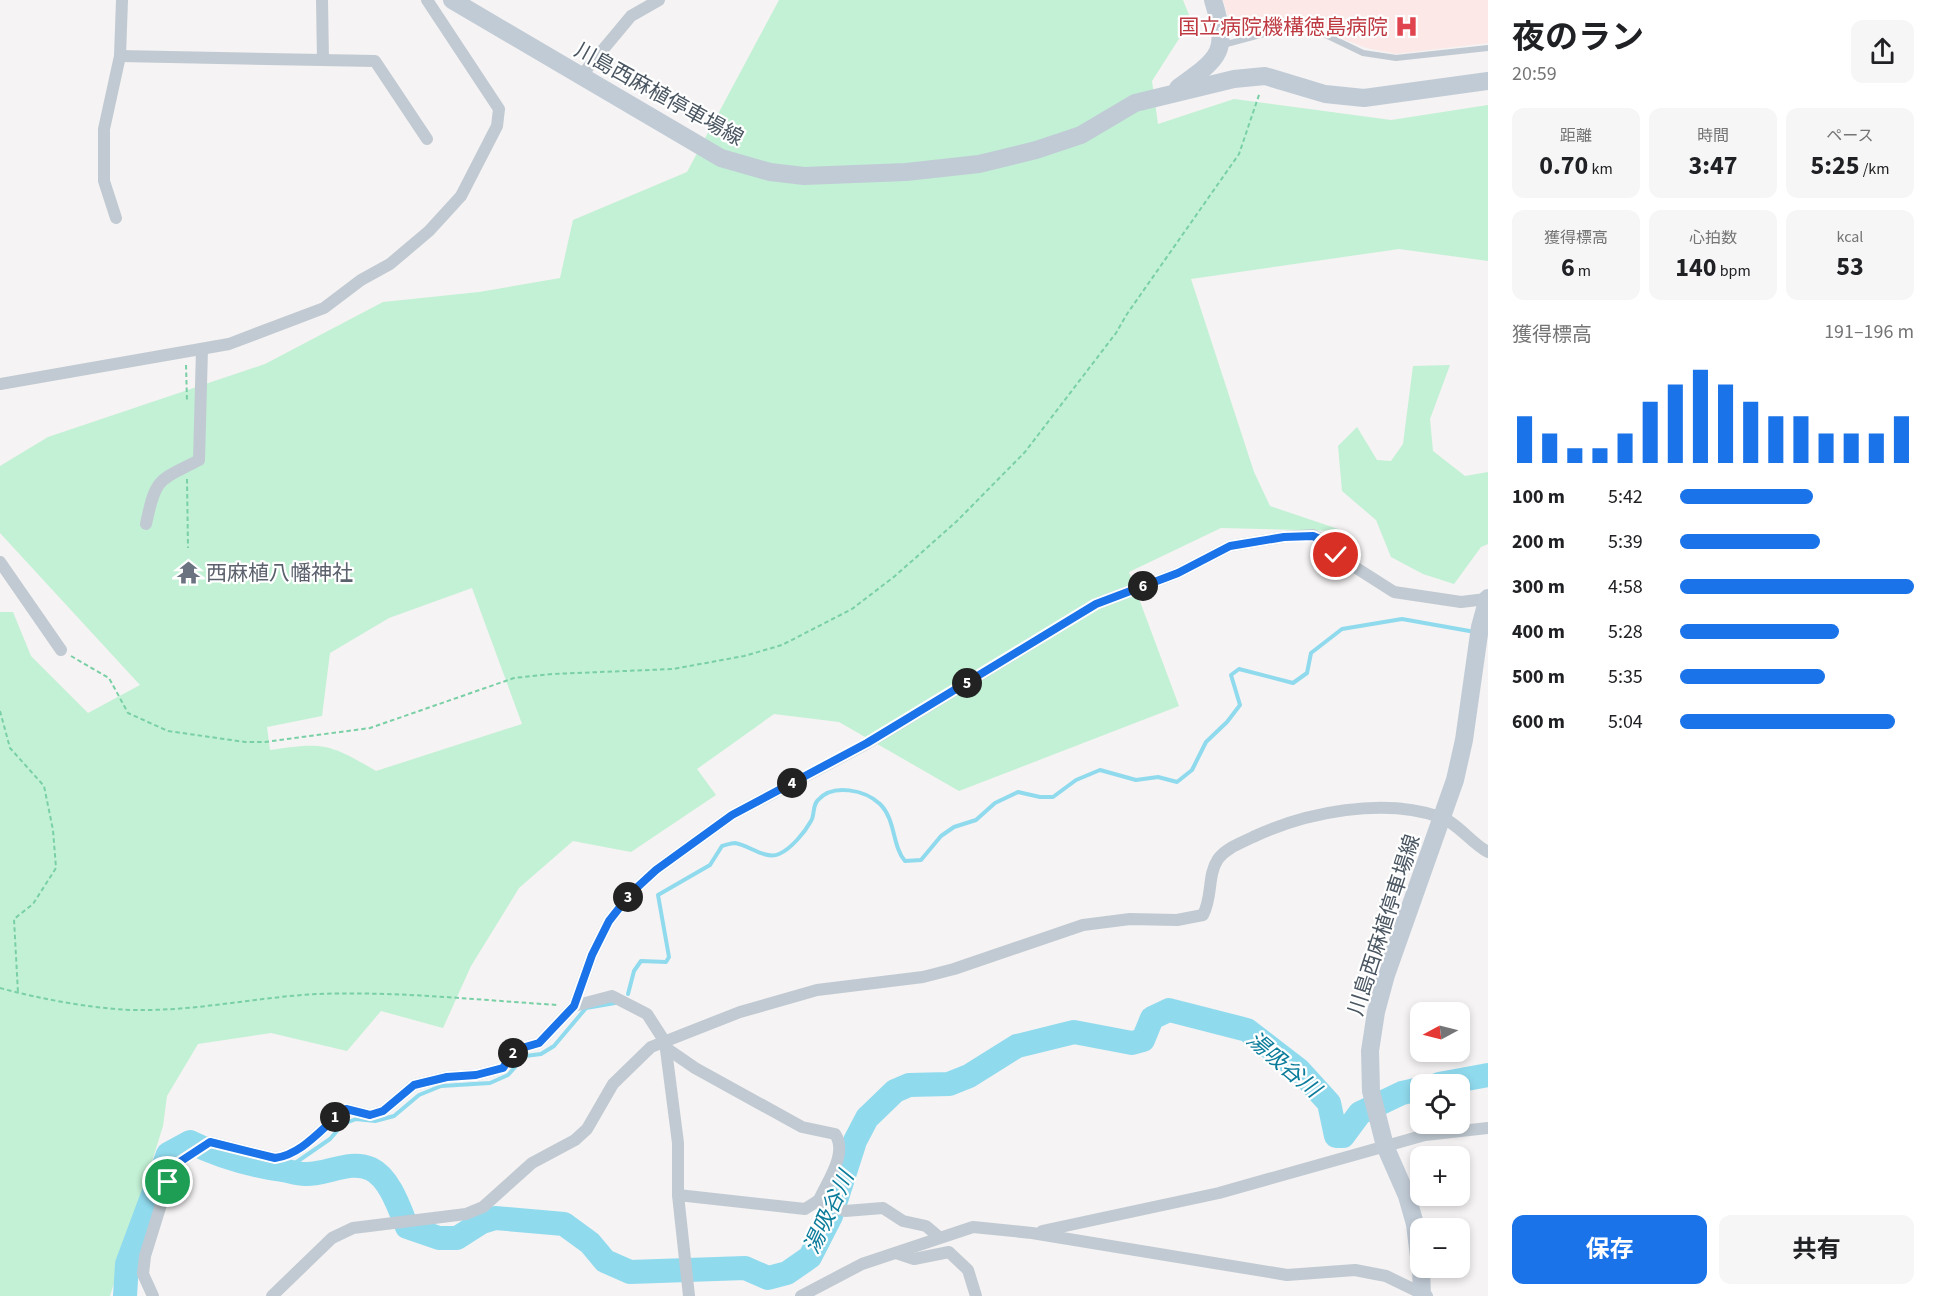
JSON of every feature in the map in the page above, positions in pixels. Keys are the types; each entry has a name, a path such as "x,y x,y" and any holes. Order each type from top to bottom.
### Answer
{"main road":[{"name":"川島西麻植停車場線","path":"452,0 721,158 770,172 804,176 906,172 979,164 1081,135 1136,103 1172,92 1234,79 1265,76 1324,94 1364,99 1488,81"},
{"path":"1172,92 1205,69 1222,45 1221,28 1213,0"},
{"name":"川島西麻植停車場線","path":"1413,1218 1407,1196 1385,1146 1371,1091 1370,1051 1376,1012 1406,919 1443,818 1464,740 1479,632 1487,598"},
{"name":"川島西麻植停車場線","path":"1422,1278 1424,1295"}],"street":[{"path":"116,218 104,182 104,129 120,56 122,0"},
{"path":"322,0 323,60"},
{"path":"0,384 229,344 324,308 361,280 390,264 429,231 461,196 497,126 499,109 428,0"},
{"path":"581,76 631,16 659,0"},
{"path":"120,56 375,61 427,139"},
{"path":"146,524 152,494 166,476 199,460 202,349"},
{"path":"153,1296 143,1274 145,1256 175,1165 210,1142 275,1158 286,1156 323,1131 346,1109 370,1115 383,1111 414,1085 447,1077 476,1075 503,1068 515,1050 539,1043 574,1006 592,955 609,921 631,893 656,870 732,815 867,743 1096,604 1178,573 1230,546 1284,537 1313,536 1324,541 1336,555 1394,592 1461,602 1487,598"},
{"path":"0,562 61,650"},
{"path":"272,1296 332,1238 353,1228 466,1214 483,1207 532,1163 575,1140 587,1129 613,1084 651,1047 665,1046 740,1012 817,990 943,972 1083,925 1130,919 1177,920 1203,915 1210,902 1212,873 1219,858 1232,847 1289,822 1309,816 1379,808 1416,810 1443,818 1488,852"},
{"path":"574,1006 612,996 647,1014 665,1046 678,1143 678,1195 685,1279 689,1296"},
{"path":"665,1046 695,1068 802,1127 835,1134 841,1143 840,1153 823,1201 805,1209 678,1195"},
{"path":"1032,1233 1191,1201 1425,1135 1488,1128"},
{"path":"823,1201 844,1211 883,1208 903,1221 926,1226 939,1237"},
{"path":"801,1296 862,1264 973,1227 1032,1233 1287,1275 1355,1270 1386,1276 1424,1295"},
{"path":"896,1253 914,1259 949,1252 968,1270 976,1296"}],"lane":[{"path":"1222,45 1294,26 1307,26 1344,46 1383,57 1396,58 1488,48"}],"path":[{"path":"61,650 109,678 128,713 168,731 244,742 265,742 370,728 493,683 514,678 552,674 674,669 744,656 782,645 805,635 852,609 895,576 957,521 1025,452 1116,333 1239,154 1265,76"},
{"path":"0,711 10,748 44,786 53,830 56,868 33,904 14,919 18,993"},
{"path":"0,988 18,993 143,1010 315,994 423,994 495,1002 574,1006"}],"shaded area":[{"name":"国立病院機構徳島病院","path":"1223,0 1488,0 1488,43 1396,54 1367,48 1343,39 1321,25 1308,22 1289,22 1243,37 1232,29"}],"green space":[{"path":"779,0 1183,0 1191,20 1152,81 1158,124 1234,99 1391,120 1488,105 1488,261 1399,249 1191,279 1254,472 1270,506 1344,531 1221,528 1129,572 1179,706 959,791 839,722 774,714 697,769 716,795 631,852 573,841 519,888 471,966 443,1028 381,1011 347,1051 271,1033 198,1044 167,1096 163,1126 110,1296 0,1296 0,612 13,612 31,656 88,713 140,685 0,533 0,466 48,437 265,364 383,302 479,292 560,278 573,220 687,172","holes":["472,588 522,724 376,771 347,755 325,747 302,746 270,750 267,727 322,716 330,653 389,618"]},
{"path":"1450,365 1430,419 1433,451 1465,476 1488,472 1488,544 1481,547 1454,584 1423,574 1391,557 1376,520 1342,491 1338,446 1357,427 1377,460 1391,461 1403,444 1413,366"}],"waterway":[{"path":"628,994 634,971 641,961 666,962 669,957 658,895 710,865 722,846 735,843 768,855 784,852 797,840 812,819 818,800 832,791 849,790 874,799 885,810 905,861 921,860 941,836 954,827 976,820 995,803 1018,792 1040,797 1053,797 1076,780 1100,770 1136,780 1158,777 1177,782 1192,770 1206,742 1227,722 1240,705 1231,675 1239,669 1293,683 1307,673 1311,653 1342,629 1402,619 1475,632"},
{"path":"285,1170 330,1139 343,1124 356,1119 375,1121 394,1116 419,1095 441,1086 490,1083 508,1075 525,1056 541,1054 554,1046 586,1008 615,1003"},
{"name":"湯吸谷川","path":"125,1296 127,1264 168,1154 190,1142 235,1160 299,1174 313,1174 346,1166 363,1166 371,1169 378,1173 389,1187 407,1227 439,1238 457,1238 482,1222 495,1218 564,1224 590,1243 605,1261 630,1272 745,1268 768,1278 787,1273 810,1257 831,1216 855,1141 867,1118 895,1091 909,1085 949,1084 969,1076 1017,1046 1074,1032 1132,1043 1143,1040 1152,1018 1169,1010 1247,1030 1299,1070 1329,1103 1336,1136 1343,1136 1360,1113 1410,1091"},
{"name":"湯吸谷川","path":"1470,1078 1488,1075"}],"place":[{"name":"国立病院機構徳島病院","path":"1406,27"},
{"name":"西麻植八幡神社","path":"188,573"}],"route":[{"path":"168,1182 175,1165 210,1142 275,1158 286,1156 323,1131 346,1109 370,1115 383,1111 414,1085 447,1077 476,1075 503,1068 515,1050 539,1043 574,1006 592,955 609,921 631,893 656,870 732,815 867,743 1096,604 1178,573 1230,546 1284,537 1313,536 1324,541 1336,555"}]}
